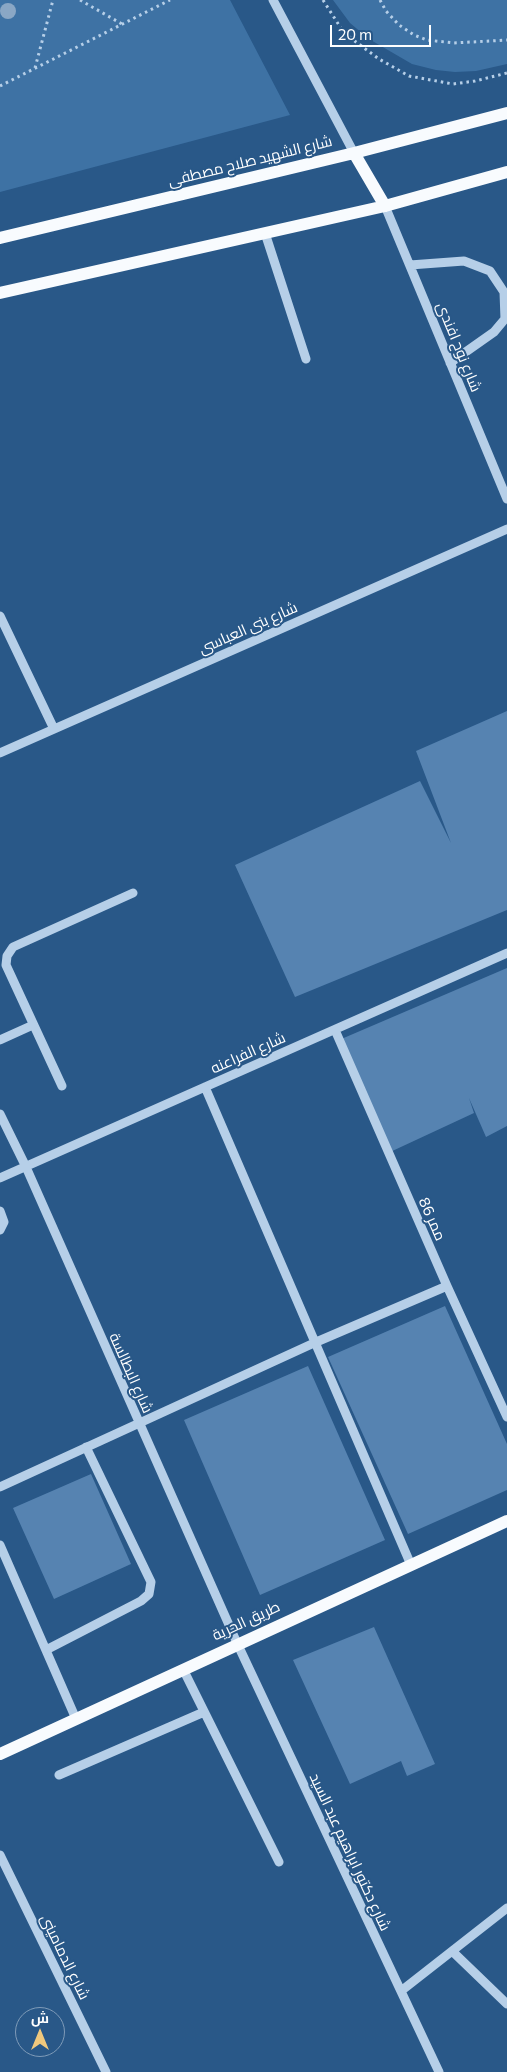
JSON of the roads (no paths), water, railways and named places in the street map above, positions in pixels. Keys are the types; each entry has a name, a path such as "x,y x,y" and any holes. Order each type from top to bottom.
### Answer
{"main road":[{"name":"شارع الشهيد صلاح مصطفى","path":"0,238 354,153 507,113"},
{"path":"354,153 385,206"},
{"path":"0,292 385,206 507,172"},
{"name":"طريق الحرية","path":"0,1754 237,1643 507,1521"}],"street":[{"path":"273,0 354,153"},
{"name":"شارع نوح افندى","path":"385,206 507,499"},
{"path":"265,233 306,359"},
{"path":"410,265 464,262 490,271 504,292 505,318 494,332 450,362"},
{"name":"شارع بنى العباسى","path":"0,753 507,529"},
{"path":"0,616 54,729"},
{"path":"62,1086 6,965 7,956 13,947 133,892"},
{"name":"شارع الفراعنه","path":"0,1178 507,953"},
{"path":"0,1040 33,1025"},
{"name":"ممر 86","path":"335,1030 507,1418"},
{"path":"205,1087 411,1565"},
{"name":"شارع البطالسة","path":"0,1114 26,1167 237,1643"},
{"path":"0,1211 4,1222 0,1230"},
{"path":"0,1487 138,1422 447,1286"},
{"path":"46,1650 141,1601 149,1594 151,1582 149,1577 86,1447"},
{"path":"0,1545 76,1719"},
{"name":"شارع دكتور ابراهيم عبد السيد","path":"237,1643 439,2072"},
{"path":"183,1669 279,1862"},
{"path":"59,1775 204,1712"},
{"name":"شارع الدمامينى","path":"0,1855 106,2072"},
{"path":"401,1991 507,1908"},
{"path":"452,1951 507,2004"}]}
